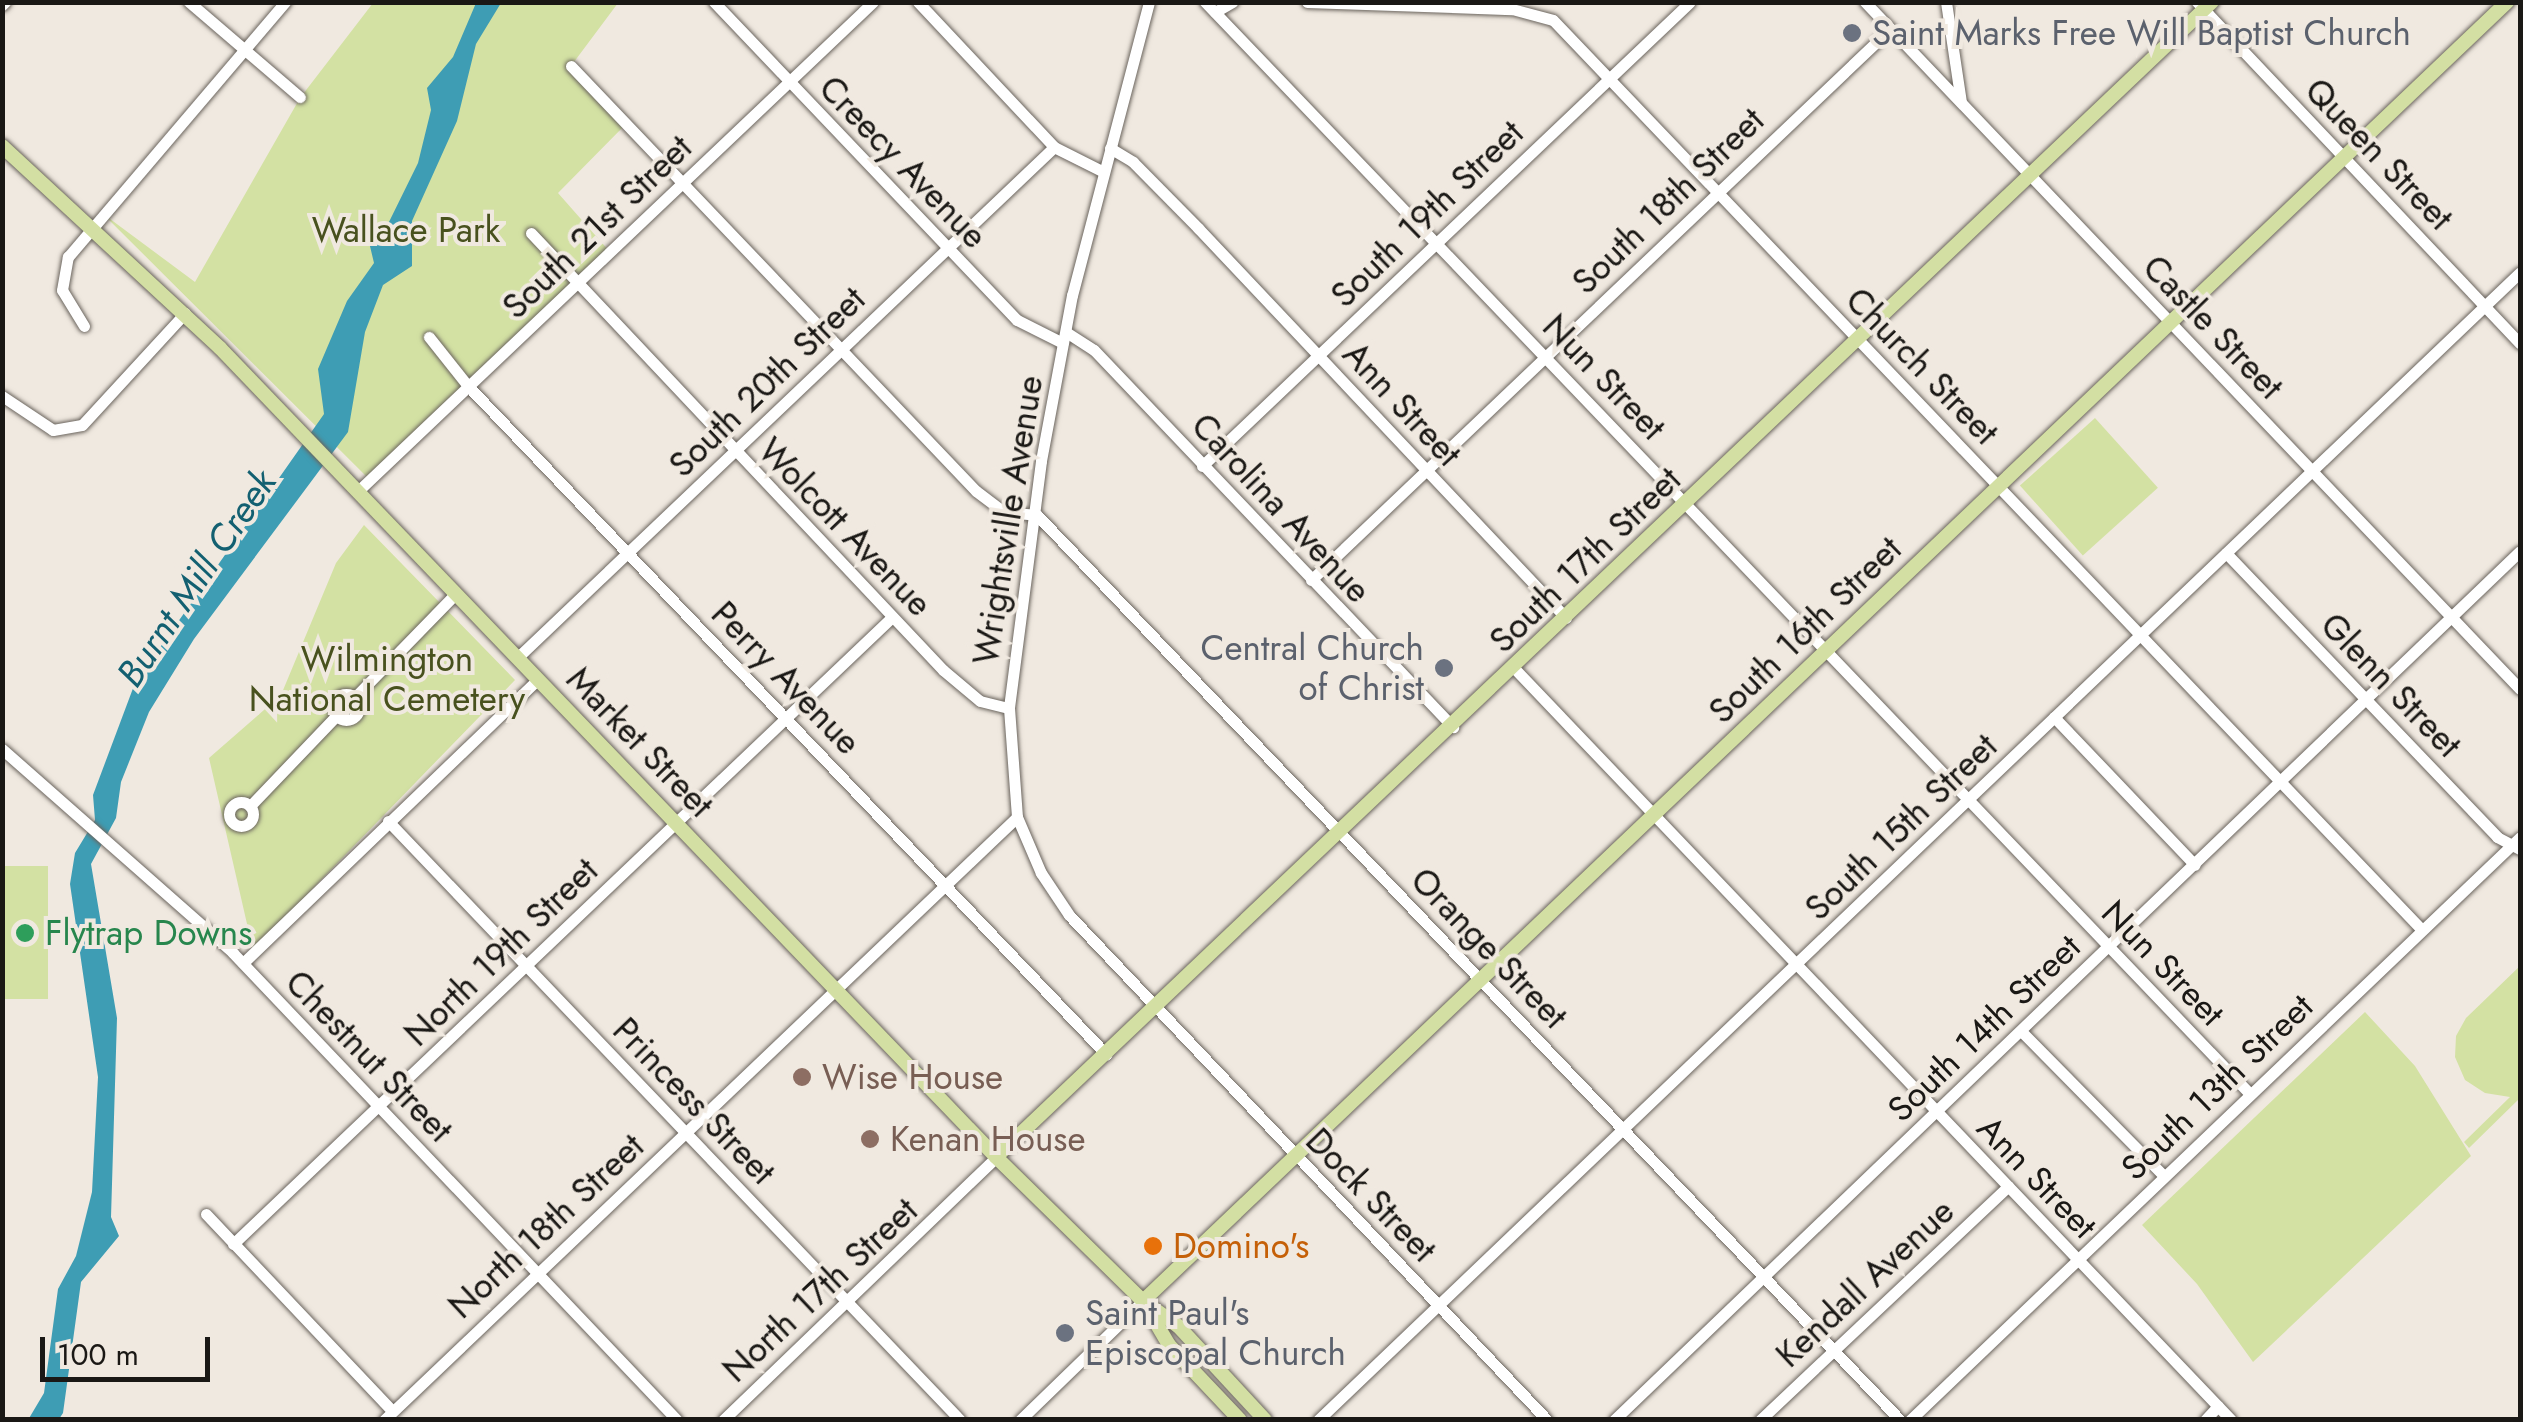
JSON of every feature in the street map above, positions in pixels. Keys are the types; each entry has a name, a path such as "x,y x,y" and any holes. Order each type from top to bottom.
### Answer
{"main road":[{"name":"South 16th Street","path":"1143,1301 2507,2"},
{"name":"South 17th Street","path":"996,1158 1342,834 2204,5"},
{"name":"Market Street","path":"2,146 92,224 185,313 996,1158 1143,1301 1178,1326 1266,1420"},
{"name":"Market Street","path":"1143,1301 1169,1345 1240,1420"}],"street":[{"path":"189,2 300,98"},
{"path":"84,326 62,290 68,257 92,224 285,2"},
{"name":"Creecy Avenue","path":"714,2 1017,320 1065,338"},
{"name":"South 21st Street","path":"358,491 873,2"},
{"path":"918,2 1054,147 1104,172"},
{"name":"Wrightsville Avenue","path":"1149,2 1065,338 1009,708 1016,817 1041,873 1070,915 1154,1008"},
{"path":"1210,7 1232,2"},
{"name":"Church Street","path":"1307,2 1541,12 2422,930"},
{"name":"South 19th Street","path":"1202,466 1690,2"},
{"name":"Castle Street","path":"1865,2 2520,689"},
{"path":"1946,2 1961,102"},
{"name":"Queen Street","path":"2204,5 2520,342"},
{"name":"Nun Street","path":"1210,7 2250,1094"},
{"name":"South 18th Street","path":"1311,580 1890,28"},
{"path":"571,66 991,505 1013,516 1037,515"},
{"name":"South 20th Street","path":"518,658 1054,147"},
{"name":"Ann Street","path":"1110,148 1133,162 1566,618"},
{"name":"Wolcott Avenue","path":"531,233 964,690 1009,708"},
{"name":"South 15th Street","path":"1318,1420 2520,272"},
{"path":"2,396 52,430 82,425 185,313"},
{"name":"Perry Avenue","path":"429,337 468,386 1106,1054"},
{"name":"Carolina Avenue","path":"1065,338 1094,350 1453,727"},
{"name":"Orange Street","path":"1037,515 1900,1420"},
{"name":"South 14th Street","path":"1614,1420 2520,551"},
{"name":"Glenn Street","path":"2226,553 2497,837 2519,843"},
{"path":"336,716 335,699 355,697 456,593"},
{"path":"675,823 892,617"},
{"name":"Ann Street","path":"1514,668 2231,1420"},
{"path":"244,964 538,679"},
{"path":"250,806 336,716 355,716 355,697"},
{"path":"2054,717 2195,866"},
{"name":"Chestnut Street","path":"2,750 244,964 677,1420"},
{"path":"833,989 1016,817"},
{"name":"Princess Street","path":"388,821 960,1420"},
{"name":"North 19th Street","path":"233,1244 675,823"},
{"name":"South 13th Street","path":"1910,1420 2422,930 2519,843"},
{"name":"North 18th Street","path":"388,1415 833,989"},
{"name":"Dock Street","path":"1154,1008 1547,1420"},
{"path":"2021,1031 2164,1176"},
{"name":"North 17th Street","path":"723,1420 996,1158"},
{"name":"Kendall Avenue","path":"1760,1420 2008,1186"},
{"path":"206,1214 388,1415"},
{"path":"1020,1420 1143,1301"},
{"path":"2205,1420 2218,1406"}],"green space":[{"name":"Wallace Park","path":"373,3 618,3 571,66 626,124 558,193 610,252 370,480 102,213 195,282 300,98"},
{"path":"2095,418 2158,488 2083,555 2020,486"},
{"name":"Wilmington National Cemetery","path":"364,525 515,680 253,950 209,758 281,695 336,563"},
{"name":"Flytrap Downs","path":"3,866 48,866 48,999 3,999"},
{"path":"2520,966 2520,1098 2469,1148 2464,1142 2510,1097 2485,1093 2465,1080 2455,1057 2456,1036 2466,1018"},
{"path":"2365,1012 2415,1066 2471,1156 2253,1362 2197,1284 2142,1225"}],"water":[{"path":"476,3 501,3 476,44 457,121 412,221 412,266 383,285 365,332 348,432 194,639 149,712 121,782 116,818 91,864 117,1018 111,1217 119,1236 81,1282 63,1413 59,1419 28,1420 44,1393 58,1289 76,1256 92,1192 98,1077 70,884 75,853 95,820 93,795 135,683 324,414 318,369 347,301 374,263 369,242 387,226 418,163 431,110 427,88 453,57"}],"place":[{"name":"Saint Marks Free Will Baptist Church","path":"1852,33"},
{"name":"Central Church of Christ","path":"1444,668"},
{"name":"Flytrap Downs","path":"25,933"},
{"name":"Wise House","path":"802,1077"},
{"name":"Kenan House","path":"870,1139"},
{"name":"Domino's","path":"1153,1246"},
{"name":"Saint Paul's Episcopal Church","path":"1065,1333"}],"water label":[{"name":"Burnt Mill Creek","path":"196,578"}]}
